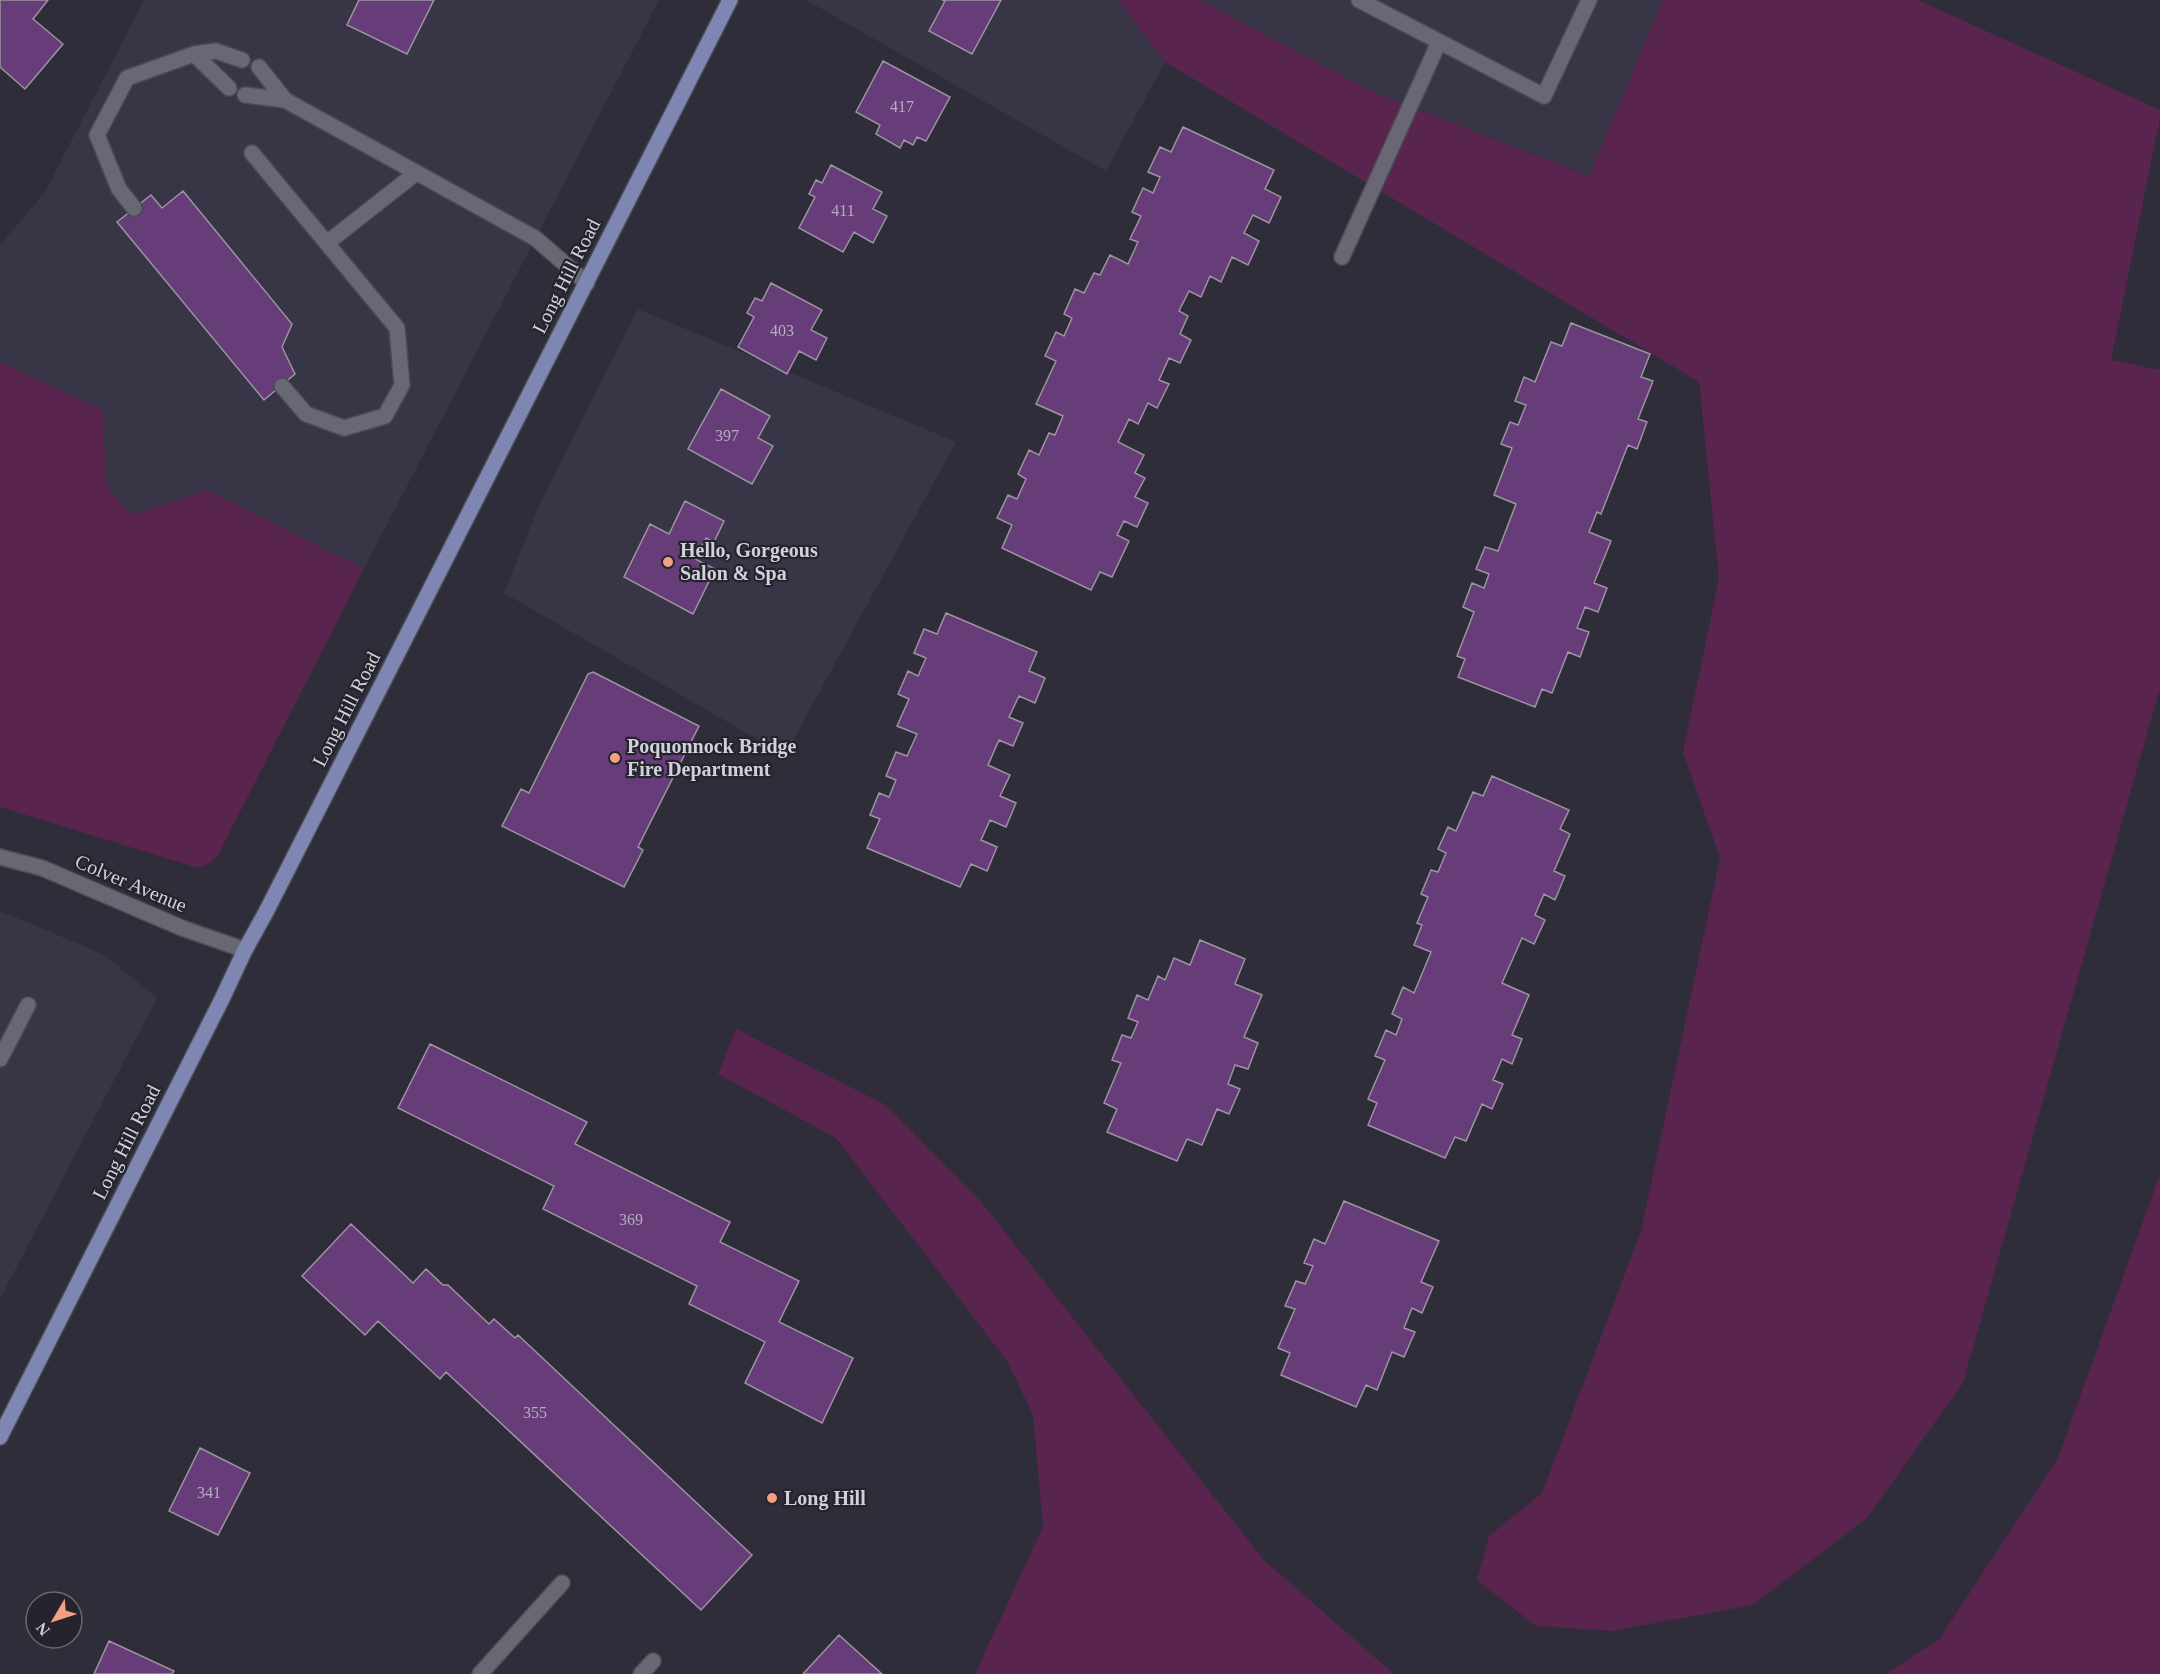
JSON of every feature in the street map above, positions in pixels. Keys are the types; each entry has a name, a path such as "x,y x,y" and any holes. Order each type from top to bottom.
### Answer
{"main road":[{"name":"Long Hill Road","path":"0,1437 245,950 267,912 730,0"}],"street":[{"path":"1359,0 1544,96 1589,0"},
{"path":"1342,256 1439,42"},
{"path":"134,208 119,189 97,135 127,78 194,54 216,51 242,60"},
{"path":"194,54 229,88"},
{"path":"259,67 285,100"},
{"path":"245,95 285,100 535,238 586,282"},
{"path":"252,153 397,328 402,385 386,416 344,428 306,414 282,386"},
{"path":"327,243 416,173"},
{"name":"Colver Avenue","path":"0,857 42,868 182,928 245,950"},
{"path":"0,1059 28,1005"},
{"path":"480,1674 562,1583"},
{"path":"641,1674 653,1661"}],"shaded area":[{"path":"144,0 659,0 364,569 208,490 131,515 107,488 102,410 0,362 0,245 45,192"},
{"path":"806,0 1119,0 1165,62 1106,171"},
{"path":"1119,0 1200,0 1371,91 1589,176 1663,0 1918,0 2160,110 2111,360 2160,370 2160,688 1963,1383 1867,1518 1753,1605 1612,1631 1536,1626 1477,1580 1489,1536 1542,1493 1641,1231 1720,858 1683,752 1719,578 1699,382 1165,62"},
{"path":"1200,0 1663,0 1590,176 1371,91"},
{"path":"638,309 956,442 785,755 504,593 538,507"},
{"path":"0,362 102,410 107,488 131,515 208,490 364,569 218,855 210,863 198,868 0,807"},
{"path":"0,911 103,954 157,998 0,1299"},
{"path":"736,1029 886,1105 982,1203 1264,1560 1394,1674 975,1674 1043,1527 1033,1415 1007,1361 836,1138 718,1074"},
{"path":"2160,1174 2160,1674 1886,1674 1940,1638 2058,1458"}],"building":[{"path":"0,0 48,0 33,19 63,44 25,89 0,67"},
{"path":"359,0 434,0 407,54 347,25"},
{"path":"942,0 1001,0 972,54 929,31 945,1"},
{"path":"883,61 950,97 926,141 917,137 913,145 904,140 900,148 876,134 880,125 856,112"},
{"path":"1183,127 1274,170 1265,189 1281,197 1269,223 1253,215 1244,233 1259,241 1248,265 1232,257 1221,282 1210,276 1201,297 1189,291 1179,311 1188,316 1180,334 1191,340 1180,363 1169,358 1159,380 1169,384 1157,408 1148,403 1138,424 1129,419 1118,442 1144,455 1135,473 1145,478 1135,497 1148,503 1137,527 1124,521 1117,535 1129,541 1112,577 1100,572 1091,590 1002,548 1012,525 997,518 1008,495 1017,499 1026,479 1018,474 1029,450 1039,455 1049,433 1055,435 1063,416 1036,404 1056,361 1045,356 1056,332 1064,336 1072,318 1064,314 1075,289 1084,293 1094,273 1100,275 1110,255 1128,264 1138,242 1130,239 1141,216 1132,212 1143,188 1153,193 1160,177 1148,172 1160,147 1171,152"},
{"path":"831,165 882,192 873,209 887,216 873,243 854,232 843,252 799,228 815,197 809,194 816,180 822,183"},
{"path":"183,191 292,324 282,347 295,374 264,400 117,222 151,195 162,208"},
{"path":"771,283 822,310 811,330 827,338 816,360 799,351 787,374 738,347 754,317 747,313 755,298 762,301"},
{"path":"1571,323 1650,354 1641,377 1653,381 1638,419 1647,422 1637,449 1628,445 1601,514 1597,512 1589,532 1611,541 1594,583 1607,588 1598,612 1585,607 1577,628 1589,632 1580,657 1568,652 1552,693 1542,689 1535,707 1458,677 1465,659 1457,656 1474,612 1463,607 1472,583 1484,588 1489,574 1476,569 1485,547 1498,551 1516,504 1494,495 1512,448 1501,444 1510,422 1518,425 1526,405 1515,401 1524,377 1535,382 1551,342 1562,346"},
{"path":"721,389 770,416 758,438 773,446 752,484 688,449"},
{"path":"685,501 724,521 714,542 706,538 695,559 715,569 693,614 624,577 650,524 669,534"},
{"path":"946,613 1037,652 1029,671 1045,678 1035,703 1019,696 1009,717 1023,723 1013,746 999,740 988,765 1010,775 1000,796 1016,803 1006,827 990,820 981,840 997,847 987,871 971,864 960,887 867,848 880,819 870,815 879,793 889,797 896,780 886,776 896,752 907,756 917,734 897,726 909,699 898,694 908,671 918,676 926,658 914,653 924,629 937,634"},
{"name":"Poquonnock Bridge Fire Department","path":"593,672 699,726 638,847 643,850 624,887 502,826 521,789 529,793 588,674"},
{"path":"1492,776 1569,810 1560,829 1570,834 1554,871 1565,876 1555,900 1544,894 1535,915 1545,920 1534,944 1522,938 1502,983 1529,995 1512,1035 1522,1039 1512,1064 1502,1059 1493,1080 1503,1084 1492,1109 1482,1104 1466,1141 1455,1137 1445,1158 1368,1125 1377,1103 1368,1099 1385,1060 1375,1056 1386,1030 1396,1035 1402,1019 1392,1014 1403,987 1414,993 1431,952 1414,945 1422,925 1417,923 1428,897 1421,894 1431,870 1438,872 1446,853 1438,849 1448,827 1456,831 1473,792 1483,796"},
{"path":"1200,940 1245,959 1235,984 1262,995 1244,1037 1258,1043 1248,1069 1235,1065 1228,1084 1240,1089 1229,1114 1217,1109 1202,1145 1187,1139 1177,1161 1107,1132 1117,1109 1104,1103 1121,1063 1112,1060 1122,1035 1131,1038 1138,1022 1128,1018 1137,995 1148,1000 1158,976 1165,980 1174,958 1190,965"},
{"path":"430,1044 587,1122 575,1144 730,1222 720,1242 799,1281 779,1322 853,1358 822,1423 745,1383 765,1342 689,1304 697,1286 543,1209 554,1186 398,1108"},
{"path":"1344,1201 1439,1241 1421,1282 1433,1287 1422,1313 1412,1308 1404,1328 1415,1332 1404,1357 1392,1352 1377,1390 1366,1385 1356,1407 1281,1375 1290,1353 1278,1348 1295,1309 1285,1306 1296,1281 1305,1284 1313,1266 1304,1263 1314,1239 1325,1244"},
{"path":"351,1224 413,1283 426,1269 443,1285 448,1285 489,1324 494,1319 515,1338 518,1335 752,1555 701,1610 446,1372 440,1379 378,1321 365,1335 302,1276"},
{"path":"200,1448 250,1473 218,1535 169,1511"},
{"path":"839,1635 882,1674 803,1674"},
{"path":"109,1641 174,1671 172,1674 94,1674"}],"place":[{"name":"Hello, Gorgeous Salon & Spa","path":"668,562"},
{"name":"Poquonnock Bridge Fire Department","path":"615,758"},
{"name":"Long Hill","path":"772,1498"}]}
